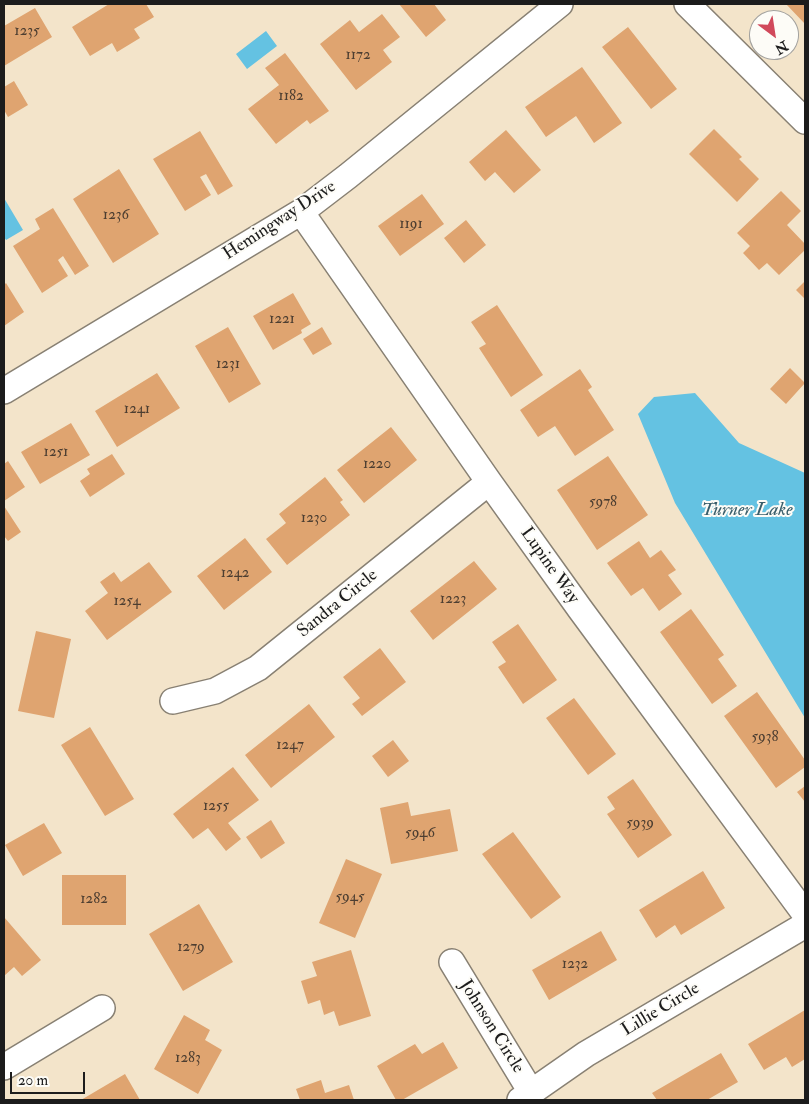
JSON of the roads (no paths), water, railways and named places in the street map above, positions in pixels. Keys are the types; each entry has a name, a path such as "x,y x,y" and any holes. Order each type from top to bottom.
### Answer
{"street":[{"name":"Hemingway Drive","path":"4,391 301,212 560,4"},
{"path":"687,4 805,121"},
{"name":"Lupine Way","path":"301,212 580,610 805,914"},
{"name":"Sandra Circle","path":"173,701 215,691 258,668 489,482"},
{"name":"Lillie Circle","path":"525,1096 586,1054 805,924"},
{"name":"Johnson Circle","path":"452,962 525,1096"},
{"path":"4,1067 102,1008"}],"water":[{"path":"266,31 277,46 247,69 236,54"},
{"path":"4,198 23,230 6,240 4,237"},
{"name":"Turner Lake","path":"695,393 739,443 805,473 805,718 675,503 638,414 654,397"}]}
